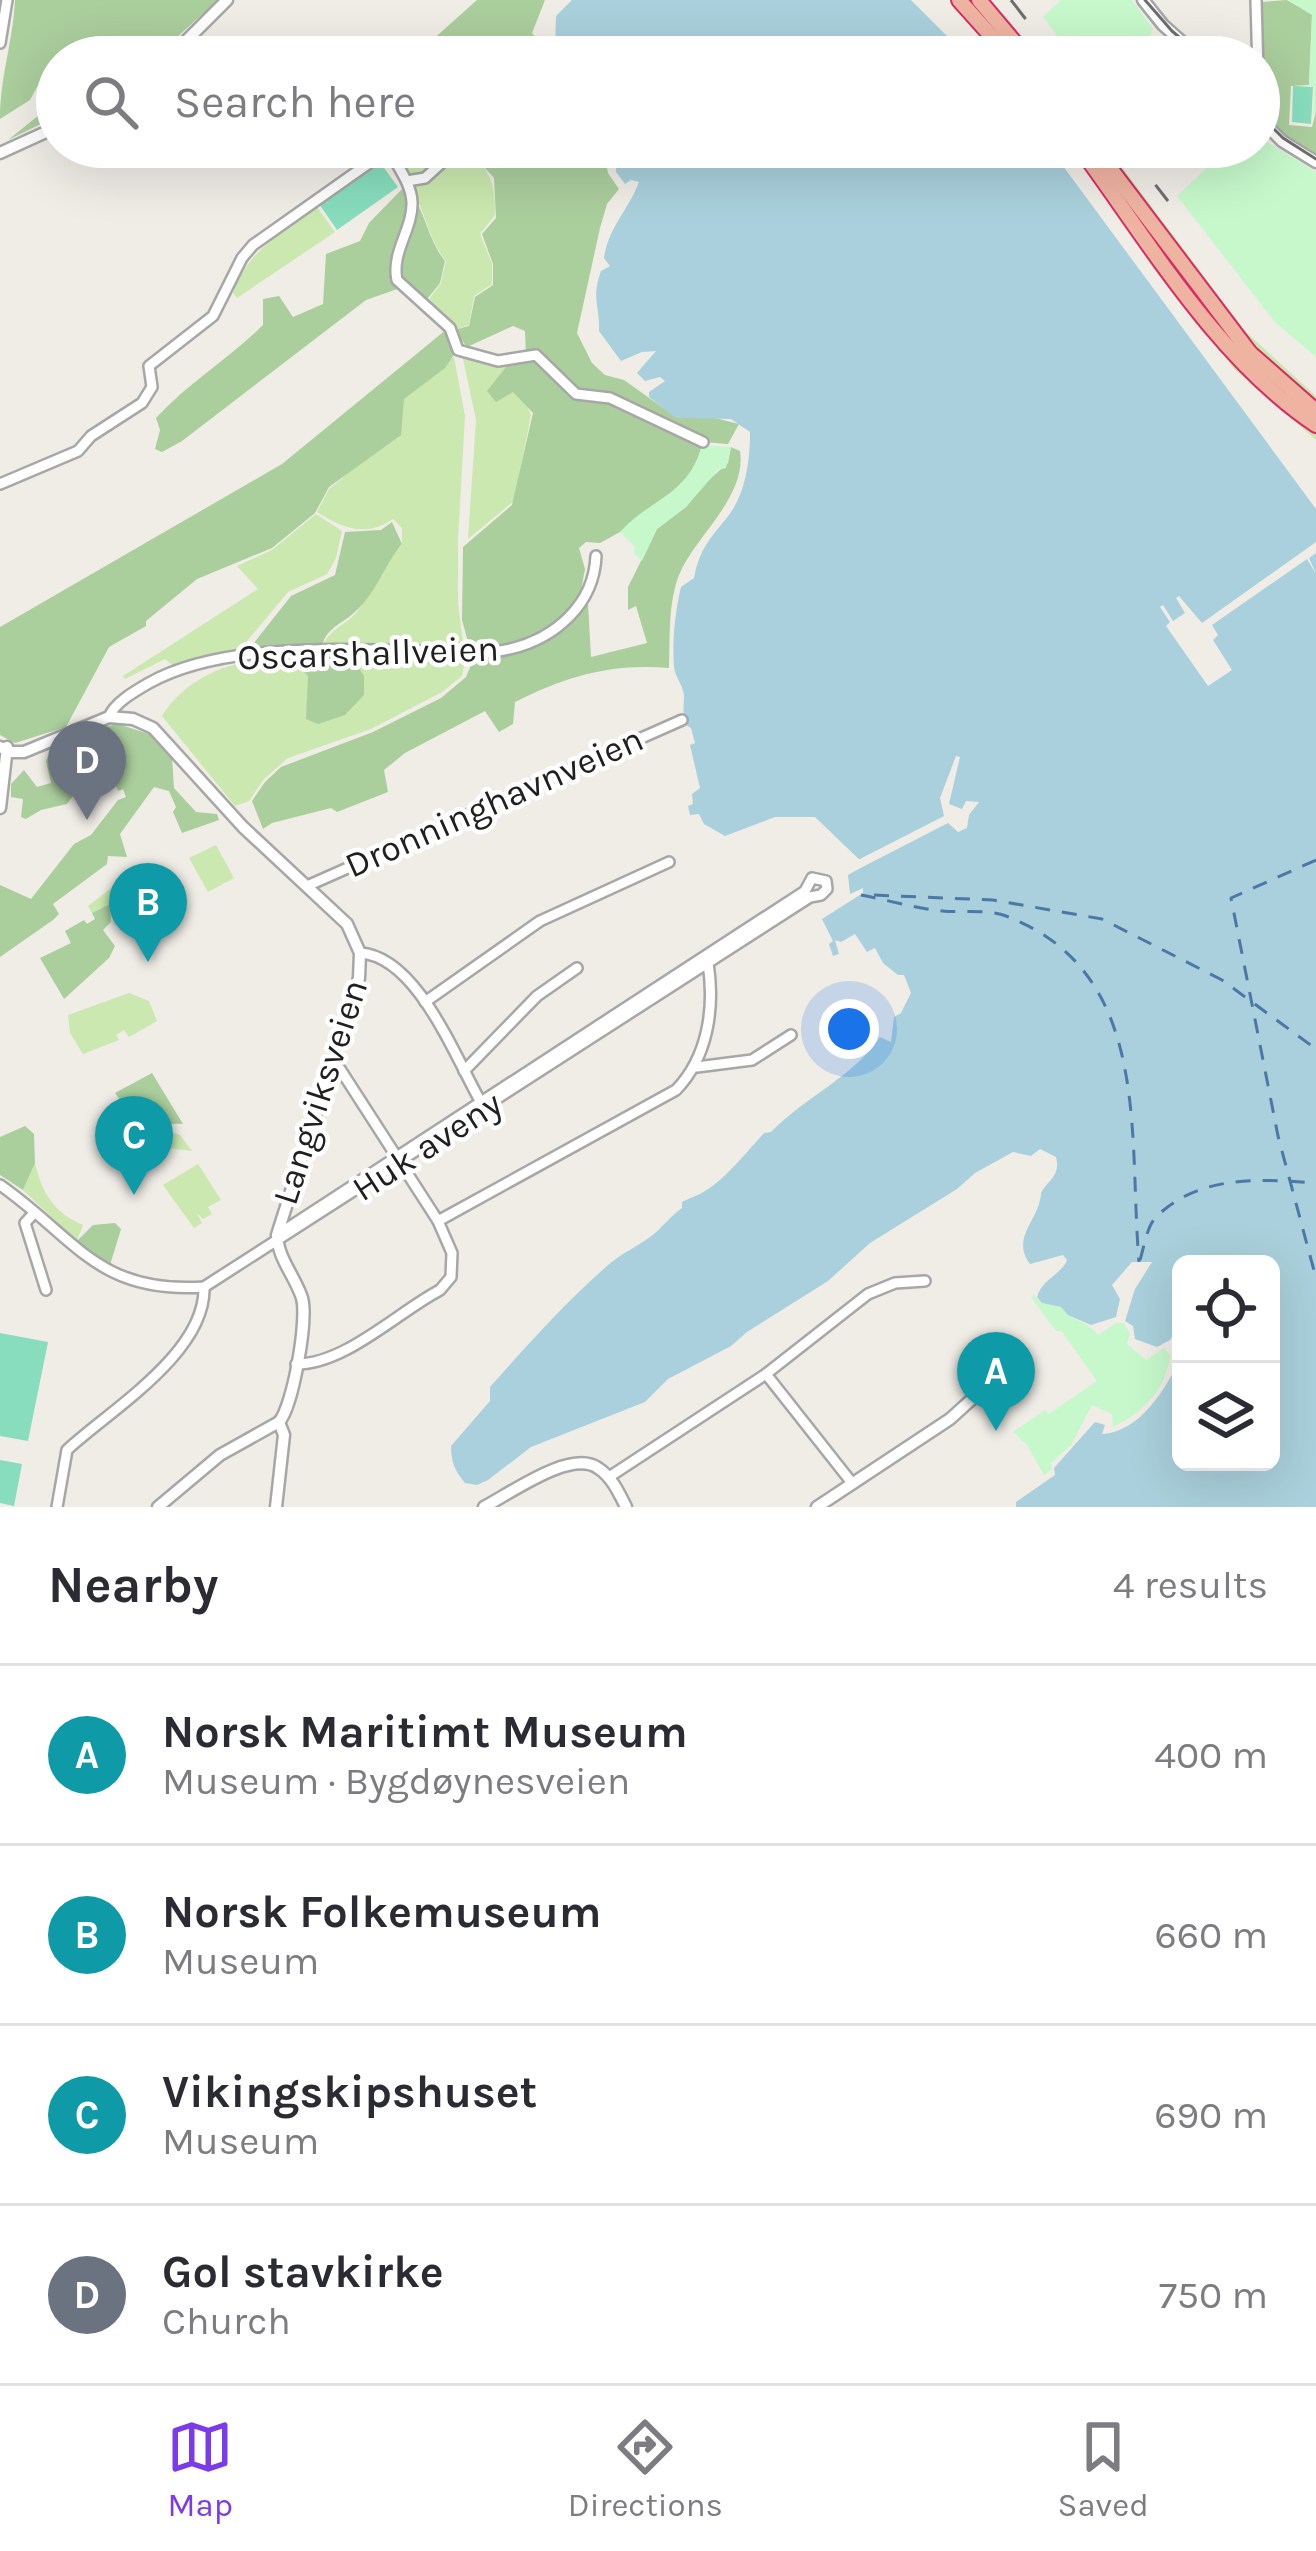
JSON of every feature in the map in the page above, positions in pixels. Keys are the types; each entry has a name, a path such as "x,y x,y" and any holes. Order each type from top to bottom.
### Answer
{"highway":[{"path":"959,0 991,36"},
{"path":"979,0 1009,36"},
{"path":"1094,168 1232,352 1265,386 1316,425"},
{"path":"1110,168 1250,353 1316,411"}],"street":[{"path":"0,43 8,0"},
{"path":"191,36 227,0"},
{"path":"1143,0 1175,36"},
{"path":"1256,0 1257,36"},
{"path":"0,153 36,137"},
{"path":"1280,138 1316,162"},
{"path":"0,484 78,451 146,400 152,387 148,366 213,316 224,302 242,257 362,168"},
{"path":"400,168 407,181 411,212 394,272 450,328 458,350 498,361 536,355 576,394 610,398 703,442"},
{"path":"407,181 425,178 436,168"},
{"name":"Oscarshallveien","path":"109,717 112,709 152,681 209,661 339,650 511,649 546,635 571,617 591,587 596,556"},
{"path":"0,808 5,747 38,745 109,717"},
{"name":"Langviksveien","path":"109,717 133,719 154,728 243,827 347,925 360,953 358,979 277,1238 304,1311 287,1412 279,1422 284,1439 276,1507"},
{"name":"Dronninghavnveien","path":"307,886 682,720"},
{"path":"425,1002 549,916 669,862"},
{"name":"Huk aveny","path":"204,1287 753,929 805,891 812,878 826,881 821,895 753,929"},
{"path":"360,953 390,962 425,1002 483,1105"},
{"path":"438,1222 667,1097 697,1067 706,1037 706,960"},
{"path":"464,1071 537,996 577,968"},
{"path":"697,1067 752,1060 791,1035"},
{"path":"296,1364 319,1360 362,1341 446,1284 453,1267 438,1222 340,1069 331,1063"},
{"path":"0,1185 108,1272 147,1283 204,1287 202,1307 183,1346 64,1454 57,1507"},
{"path":"34,1213 25,1223 46,1290"},
{"path":"609,1478 766,1374 868,1294 895,1283 925,1281"},
{"path":"766,1374 852,1483"},
{"path":"817,1507 950,1419 1000,1378"},
{"path":"158,1507 220,1455 279,1422"},
{"path":"484,1507 568,1463 591,1464 609,1478 626,1507"}],"green space":[{"path":"15,0 218,0 178,36 36,36 36,89 30,100 0,119"},
{"path":"477,0 545,0 534,36 437,36"},
{"path":"1061,0 1132,0 1153,29 1149,36 1058,36 1043,17"},
{"path":"1287,0 1312,14 1309,85 1291,86 1289,125 1312,127 1316,111 1316,159 1280,136 1280,36 1261,36 1261,2"},
{"path":"1287,0 1316,0 1316,111 1313,114 1314,87 1309,85 1312,15"},
{"path":"1293,86 1313,87 1311,124 1292,122"},
{"path":"36,117 36,126 8,140"},
{"path":"1280,150 1316,172 1316,357 1275,322 1177,196 1207,168 1280,168"},
{"path":"369,168 384,168 398,187 337,230 319,204"},
{"path":"403,168 430,168 421,176 407,177"},
{"path":"484,168 494,193 495,215 480,234 492,264 492,284 474,296 469,325 454,330 427,302 441,283 446,261 411,185 440,170"},
{"path":"485,168 607,168 619,189 607,204 600,228 577,333 592,363 676,417 707,416 739,424 728,444 703,442 696,467 684,485 620,532 579,548 585,569 580,596 588,604 591,657 647,643 636,606 628,610 628,587 657,529 686,507 728,463 731,447 740,451 736,484 679,575 671,609 669,668 609,670 553,685 515,702 513,724 499,732 485,711 405,753 384,770 388,792 337,812 331,808 263,829 252,801 281,767 373,732 441,698 466,677 473,660 462,620 463,547 512,505 533,413 513,392 496,402 487,391 506,367 526,357 525,331 513,326 467,347 454,330 469,326 475,297 493,285 493,264 482,234 496,218 494,178"},
{"path":"1084,168 1225,353 1263,393 1316,434 1316,440 1234,369"},
{"path":"1118,168 1123,168 1245,331 1316,396 1316,402 1258,353"},
{"path":"403,188 414,198 445,261 440,283 424,303 406,286 366,300 182,441 162,452 155,449 160,430 156,418 263,325 263,299 279,296 293,317 323,304 326,254 360,241 369,223"},
{"path":"317,207 335,232 237,298 233,293 239,278 257,253"},
{"path":"447,329 456,352 445,368 404,399 401,435 329,487 315,513 272,548 197,579 146,621 146,626 109,647 66,727 15,743 0,735 0,627 282,464"},
{"path":"462,354 511,366 531,415 514,501 468,539 476,420"},
{"path":"454,357 465,416 458,539 464,649 320,649 359,609 402,545 402,528 393,519 373,528 354,529 317,512 329,489 395,434 403,398"},
{"path":"702,445 731,447 726,468 718,470 686,507 657,529 642,561 620,532 678,486"},
{"path":"316,514 342,531 327,574 288,592 237,653 176,668 165,659 125,679 123,676 258,589 237,566 272,550"},
{"path":"392,522 402,544 363,604 328,633 322,646 321,655 349,652 364,676 364,695 345,715 318,724 306,719 308,676 292,661 249,649 291,596 335,575 345,532 381,530"},
{"path":"349,652 466,655 462,676 442,692 371,729 288,758 264,779 249,801 235,806 162,716 174,700 208,675 228,666 270,662 309,676 306,718"},
{"path":"118,724 152,735 172,757 174,788 196,812 217,814 219,820 182,833 169,791 154,787 120,834 127,857 108,856 107,864 53,904 59,914 53,920 0,957 0,885 31,899 74,844 91,835 118,800 126,797 123,789 118,791 111,772 114,765 107,760 99,761 67,804 26,819 21,817 23,799 11,797 11,784 24,770 37,787 51,783 46,761 51,749 66,741 76,746 84,743 86,731"},
{"path":"216,845 234,878 208,892 189,858"},
{"path":"135,876 146,890 114,924 110,904 92,913 88,906 117,880"},
{"path":"110,904 111,922 103,930 115,946 109,958 64,999 40,958 71,943 65,931 84,920 87,924 95,919 92,913"},
{"path":"129,993 149,1001 157,1021 129,1037 124,1030 116,1035 119,1040 83,1054 70,1033 68,1015"},
{"path":"152,1073 183,1124 135,1128 137,1122 115,1093"},
{"path":"25,1126 34,1134 35,1163 23,1190 0,1175 0,1137"},
{"path":"166,1130 180,1135 192,1151 146,1145 149,1136"},
{"path":"35,1163 51,1201 83,1225 77,1241 23,1190"},
{"path":"198,1164 221,1200 208,1207 212,1214 203,1219 197,1213 202,1223 194,1228 163,1185"},
{"path":"115,1223 121,1229 110,1265 77,1241 93,1225"},
{"path":"1031,1297 1042,1303 1061,1307 1098,1335 1124,1323 1130,1334 1127,1344 1146,1360 1164,1348 1170,1356 1158,1390 1143,1407 1113,1427 1112,1414 1092,1405 1071,1445 1044,1475 1027,1445 1013,1432 1097,1381 1062,1332 1055,1330"},
{"path":"0,1333 48,1342 28,1441 0,1436"},
{"path":"0,1460 22,1464 14,1506 0,1503"}],"water":[{"path":"572,0 911,0 947,36 555,36 556,16"},
{"path":"616,168 1064,168 1316,509 1316,1507 1016,1507 1016,1502 1055,1475 1054,1468 1095,1422 1105,1425 1102,1434 1128,1425 1160,1394 1172,1373 1172,1471 1280,1471 1280,1255 1172,1255 1172,1336 1157,1347 1135,1339 1133,1326 1125,1321 1135,1289 1152,1262 1132,1262 1112,1285 1120,1299 1116,1317 1091,1325 1068,1315 1037,1297 1067,1260 1063,1255 1030,1264 1023,1245 1041,1193 1057,1169 1056,1157 1040,1149 1031,1156 1013,1152 975,1173 870,1243 828,1281 731,1346 668,1379 645,1402 531,1447 477,1485 465,1483 456,1470 451,1446 490,1401 490,1387 547,1324 607,1266 654,1234 682,1208 682,1202 717,1182 764,1133 842,1076 880,1037 891,1042 894,1017 911,993 904,975 883,963 875,948 867,952 855,934 841,942 835,940 839,954 833,956 829,944 833,941 822,919 863,893 863,888 850,894 848,875 865,865 815,817 775,817 725,836 704,824 699,814 690,815 692,794 700,788 690,745 695,743 686,725 683,691 674,667 677,607 681,587 694,578 703,551 739,496 748,465 750,432 731,419 676,418 649,397 665,381 660,377 645,381 637,373 656,351 621,361 599,331 597,289 601,271 610,266 604,258 606,247 639,182 625,184"}],"pier":[{"path":"1316,542 1316,553 1309,558 1316,574 1307,559 1212,625 1218,635 1213,640 1232,670 1208,686 1166,626 1170,622 1160,607 1173,621 1185,613 1179,596 1202,623"},
{"path":"956,756 960,757 949,804 962,809 966,801 979,802 969,815 967,828 958,832 948,823 845,876 843,871 856,861 944,816 940,798"}],"ferry route":[{"path":"1316,860 1231,898 1278,1136 1316,1278"},
{"path":"861,895 932,910 1006,916 1053,942 1087,976 1110,1016 1123,1062 1131,1111 1139,1262"},
{"path":"874,895 993,900 1102,919 1222,980 1316,1049"},
{"path":"1140,1260 1153,1221 1192,1193 1232,1182 1316,1183"}],"tram line":[{"path":"1145,0 1178,36"},
{"path":"1280,135 1316,159"}],"railway":[{"path":"1011,0 1039,36"},
{"path":"1142,168 1168,201"}],"place":[{"name":"Gol stavkirke","path":"87,820"},
{"name":"Norsk Folkemuseum","path":"148,962"},
{"name":"Vikingskipshuset","path":"134,1195"},
{"name":"Norsk Maritimt Museum","path":"996,1431"}]}
